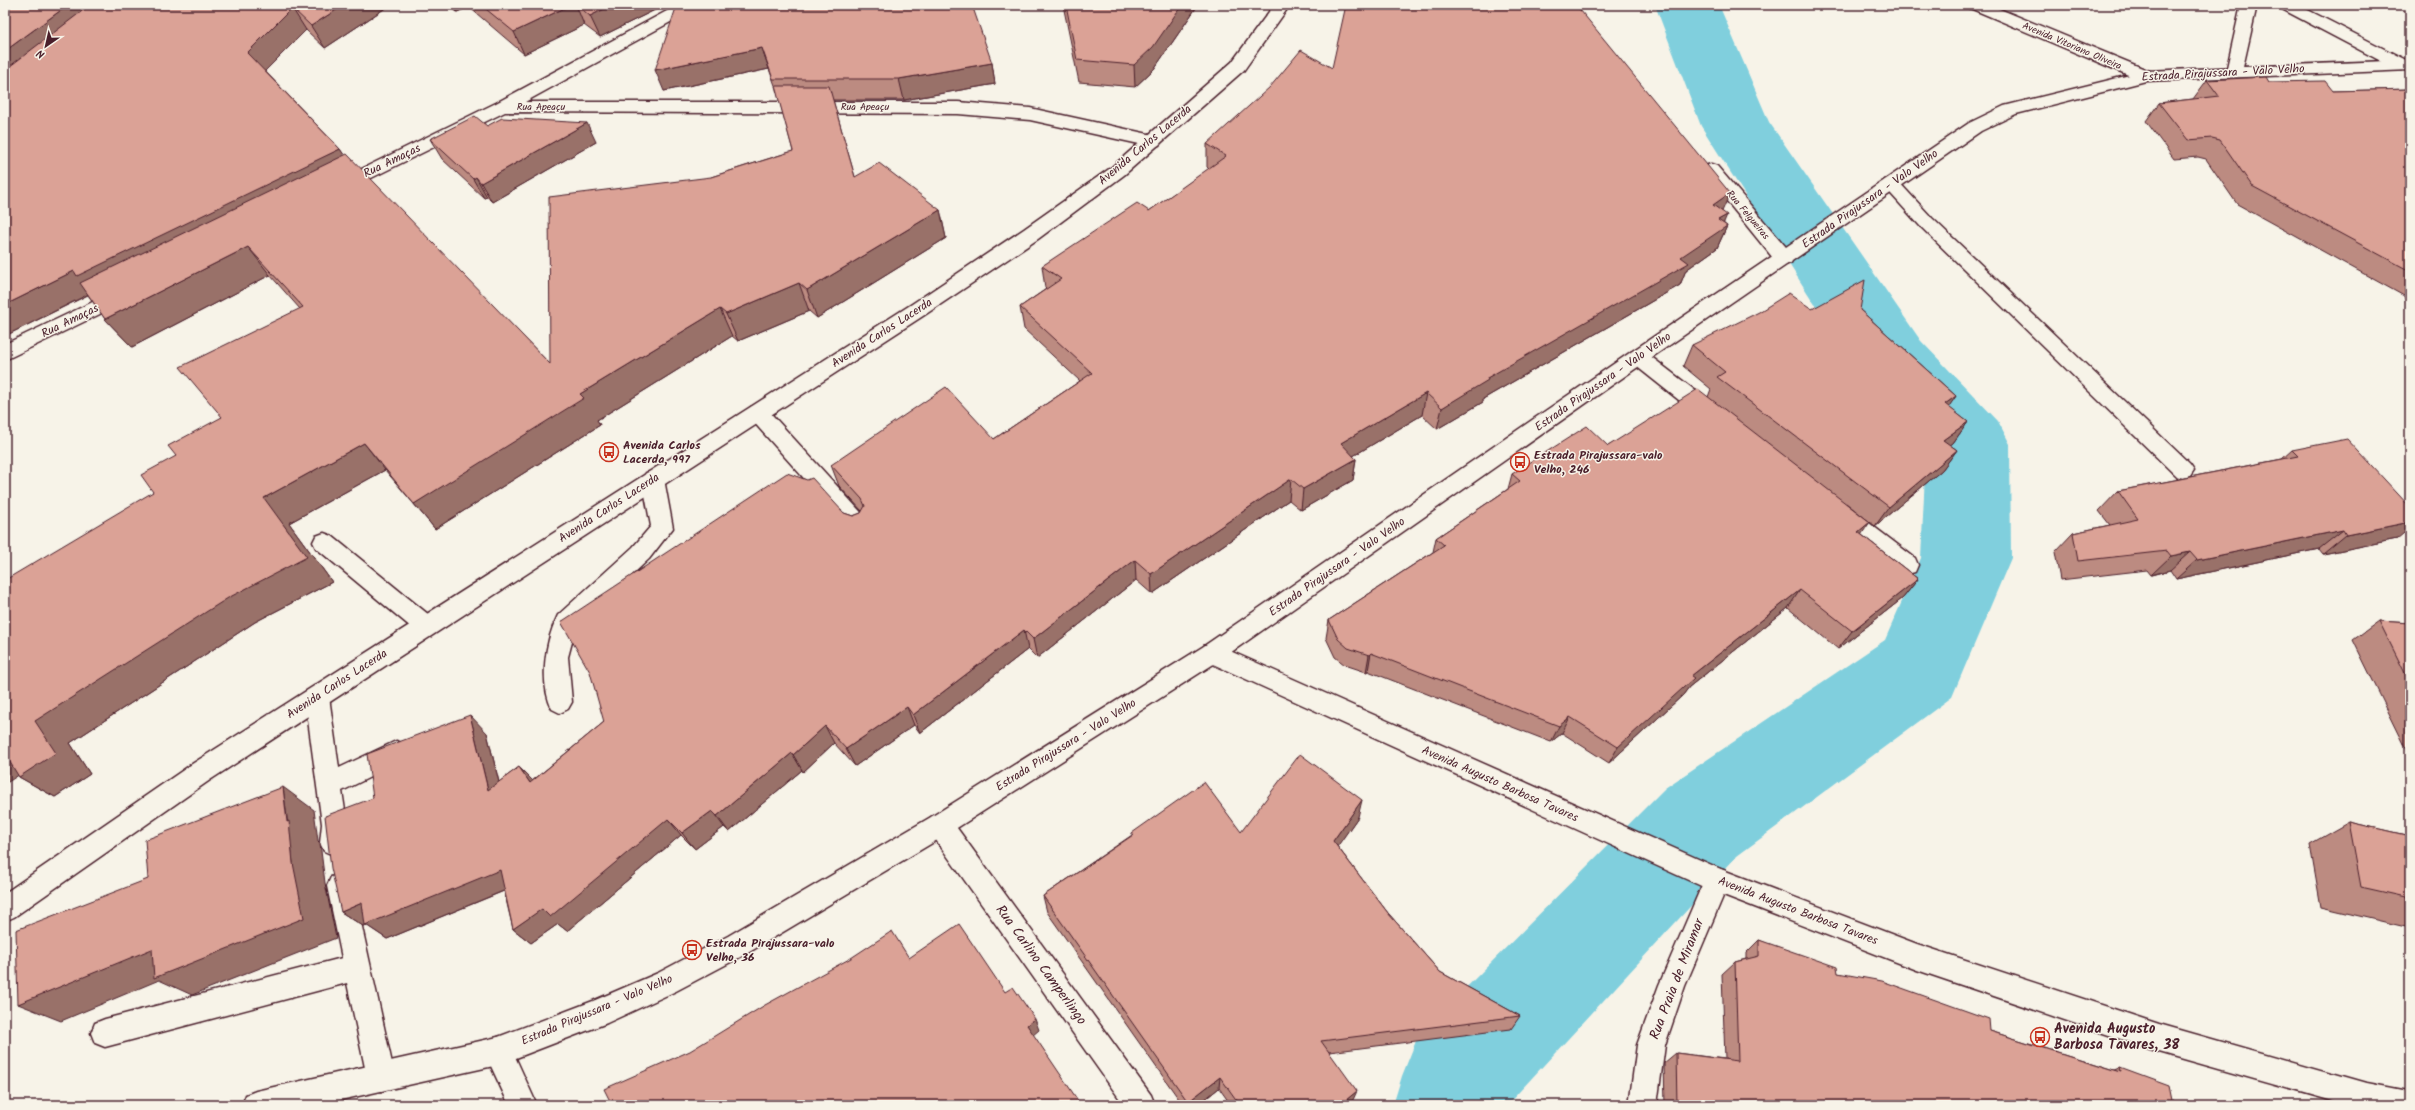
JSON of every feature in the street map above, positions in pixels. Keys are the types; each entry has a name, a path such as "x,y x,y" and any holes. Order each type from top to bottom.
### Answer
{"main road":[{"name":"Rua Amaças","path":"324,195 502,107 690,5"},
{"name":"Avenida Carlos Lacerda","path":"5,908 201,772 758,413 1031,234 1118,171 1238,66 1282,5"},
{"name":"Avenida Vitoriano Oliveira","path":"1976,5 2146,76"},
{"path":"2234,72 2249,5"},
{"path":"2286,5 2406,65"},
{"name":"Estrada Pirajussara - Valo Velho","path":"256,1105 498,1051 597,1013 667,982 737,945 940,825 1212,653 1638,357 1975,126 2010,110 2146,76 2406,65"},
{"name":"Rua Apeaçu","path":"502,107 958,108 1030,114 1153,141"},
{"name":"Rua Felgueiras","path":"1699,156 1789,254"},
{"path":"1890,184 1932,228 2183,470"},
{"name":"Rua Amaças","path":"5,353 140,286"},
{"path":"1638,357 1726,425"},
{"path":"758,413 860,526"},
{"path":"560,702 556,657 566,622 642,553 662,528 653,480"},
{"path":"1826,502 1907,565"},
{"path":"324,542 426,626"},
{"name":"Avenida Augusto Barbosa Tavares","path":"1212,653 1578,819 1706,875 1917,957 2144,1033 2368,1101 2408,1105"},
{"path":"316,697 339,883 381,1077"},
{"path":"328,786 413,743"},
{"name":"Rua Carlino Camperlingo","path":"940,825 1141,1105"},
{"name":"Rua Praia de Miramar","path":"1643,1105 1651,1045 1672,985 1706,875"},
{"path":"105,1033 357,967"},
{"path":"498,1051 523,1105"}],"building":[{"path":"5,5 68,5 5,51"},
{"path":"90,5 344,5 311,26 292,8 247,53 340,149 77,276 74,271 5,305 5,70"},
{"path":"481,5 571,5 514,32"},
{"path":"577,5 612,5 590,16"},
{"path":"677,5 972,5 992,63 899,79 773,79 762,48 655,70"},
{"path":"1066,5 1182,5 1153,47 1134,65 1077,60"},
{"path":"1346,5 1576,5 1730,193 1713,205 1727,215 1718,220 1727,226 1681,257 1689,263 1487,378 1488,380 1442,408 1426,393 1341,443 1356,459 1303,489 1291,479 1151,574 1135,560 1033,639 1024,630 913,715 907,707 846,749 825,726 793,755 792,753 717,816 712,811 682,833 668,819 550,917 542,909 513,929 500,870 365,925 362,903 341,912 331,868 325,816 373,798 367,754 470,715 488,790 519,767 530,783 604,722 590,672 561,622 787,473 807,480 812,478 844,513 853,516 861,513 865,506 862,499 831,465 946,387 994,439 1092,373 1020,307 1061,279 1042,266 1137,203 1149,211 1226,156 1207,144 1270,87 1301,50 1332,68"},
{"path":"2266,77 2269,82 2325,81 2333,91 2410,89 2410,271 2252,186 2220,140 2212,138 2188,140 2159,103 2219,96 2207,80"},
{"path":"775,86 829,86 855,177 879,163 940,210 807,290 799,283 726,314 720,309 580,394 584,398 414,504 364,443 264,498 307,557 228,598 35,721 56,753 19,777 5,754 5,580 153,492 141,475 176,456 168,446 222,417 180,367 303,307 248,247 105,319 80,283 347,154 550,364 549,197 711,177 793,151"},
{"path":"475,116 487,126 502,118 587,123 481,183 476,177 473,179 430,139"},
{"path":"1865,280 1860,310 1956,396 1945,404 1968,422 1943,440 1957,450 1889,507 1717,377 1725,372 1692,345 1759,312 1789,293 1812,309"},
{"path":"1698,389 1870,522 1858,532 1918,579 1852,631 1800,590 1691,676 1694,678 1618,747 1570,717 1559,726 1371,653 1369,655 1348,648 1338,639 1329,620 1444,545 1436,538 1520,481 1512,474 1587,426 1608,446"},
{"path":"2347,439 2410,507 2410,522 2346,535 2343,530 2197,560 2190,552 2171,556 2167,551 2078,561 2073,533 2138,519 2118,491 2298,456 2292,450"},
{"path":"2379,621 2410,623 2410,683"},
{"path":"1300,754 1362,800 1333,841 1388,913 1440,972 1520,1016 1321,1041 1357,1091 1340,1105 1240,1105 1220,1077 1188,1102 1043,896 1133,835 1132,833 1204,782 1241,832"},
{"path":"283,787 287,822 289,821 293,863 304,918 154,978 152,949 18,1004 16,930 148,879 145,840"},
{"path":"2349,822 2410,836 2410,898 2361,887"},
{"path":"959,924 1005,992 1013,987 1035,1019 1027,1025 1081,1105 612,1105 604,1089 690,1051 765,1005 851,958 892,931 909,958"},
{"path":"1759,940 1837,967 1838,973 1882,981 1989,1019 1990,1031 2121,1072 2120,1068 2169,1086 2173,1105 1677,1105 1676,1053 1738,1061 1735,962 1759,956"}],"waterway":[{"path":"1450,1105 1458,1076 1701,822 1919,668 1966,558 1968,444 1893,362 1736,126 1687,5"}],"place":[{"name":"Avenida Carlos Lacerda, 997","path":"609,452"},
{"name":"Estrada Pirajussara-valo Velho, 246","path":"1520,462"},
{"name":"Estrada Pirajussara-valo Velho, 36","path":"692,950"},
{"name":"Avenida Augusto Barbosa Tavares, 38","path":"2040,1037"}]}
